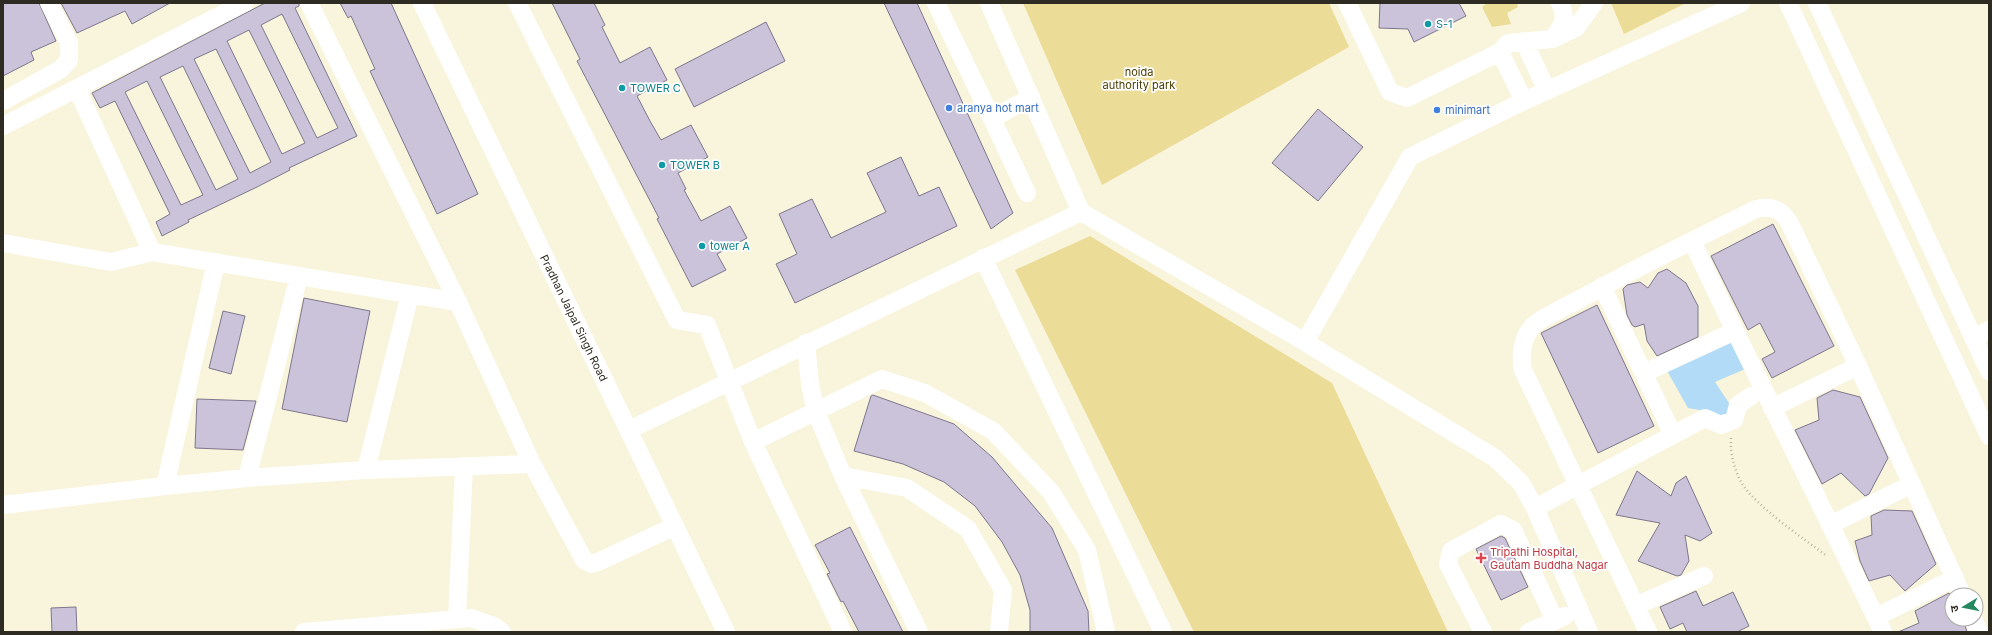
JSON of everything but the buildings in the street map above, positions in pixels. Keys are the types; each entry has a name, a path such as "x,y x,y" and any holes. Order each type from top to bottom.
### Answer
{"street":[{"path":"3,101 61,69 69,60 69,44 49,3"},
{"path":"3,126 244,3"},
{"path":"309,3 458,302 532,464 584,560 588,563 598,562 675,526"},
{"name":"Pradhan Jaipal Singh Road","path":"422,3 726,632"},
{"path":"517,3 677,320 708,324 753,442 843,632"},
{"path":"936,3 1027,193"},
{"path":"989,3 1082,212 1306,342 1495,458 1521,483 1534,508 1589,632"},
{"path":"1347,3 1390,92 1407,98 1500,52 1508,43 1553,39 1576,28 1594,3"},
{"path":"1553,39 1563,24 1565,12 1560,3"},
{"path":"1306,342 1410,157 1524,101 1741,3"},
{"path":"1788,3 1989,436"},
{"path":"1817,3 1981,334 1989,371"},
{"path":"1524,41 1547,91"},
{"path":"1500,52 1524,101"},
{"path":"77,89 152,252"},
{"path":"992,119 1031,98"},
{"path":"1648,632 1524,370 1521,359 1522,347 1526,336 1534,325 1602,286 1756,209 1772,207 1778,210 1789,222 1858,366 1959,587"},
{"path":"629,430 806,343 1082,212"},
{"path":"1692,241 1879,625 1955,578"},
{"path":"3,243 111,262 152,252 458,302"},
{"path":"983,258 1163,632"},
{"path":"165,486 216,262"},
{"path":"247,478 299,276"},
{"path":"1602,286 1674,435"},
{"path":"366,470 410,294"},
{"path":"1644,373 1735,331"},
{"path":"806,343 810,384 816,412 843,476 919,632"},
{"path":"1772,408 1858,366"},
{"path":"753,442 882,380 925,393 993,431 1051,492 1087,550 1106,632"},
{"path":"1534,508 1705,418 1721,425 1734,420 1738,405 1751,396"},
{"path":"3,505 247,478 366,470 532,464"},
{"path":"457,619 464,466"},
{"path":"843,476 907,488 968,529 1003,590 999,632"},
{"path":"1830,525 1912,484"},
{"path":"1483,632 1448,564 1451,551 1501,524 1513,530 1555,621"},
{"path":"1635,606 1704,576"},
{"path":"1530,632 1579,610"},
{"path":"315,631 401,628 471,618 494,626 502,632"}],"path":[{"path":"1734,420 1730,440 1732,461 1741,482 1751,496 1827,556"}],"green space":[{"name":"noida authority park","path":"1023,3 1329,3 1349,47 1102,185"},
{"path":"1487,3 1517,3 1518,7 1507,13 1511,24 1492,27 1482,7"},
{"path":"1611,3 1686,3 1624,34"},
{"path":"1090,236 1332,383 1448,632 1194,632 1015,270"}],"water":[{"path":"1726,335 1752,366 1715,382 1731,406 1725,424 1705,411 1688,408 1666,369"}],"place":[{"name":"S-1","path":"1428,24"},
{"name":"TOWER C","path":"622,88"},
{"name":"aranya hot mart","path":"949,108"},
{"name":"minimart","path":"1437,110"},
{"name":"TOWER B","path":"662,165"},
{"name":"tower A","path":"702,246"},
{"name":"Tripathi Hospital, Gautam Buddha Nagar","path":"1481,558"}]}
